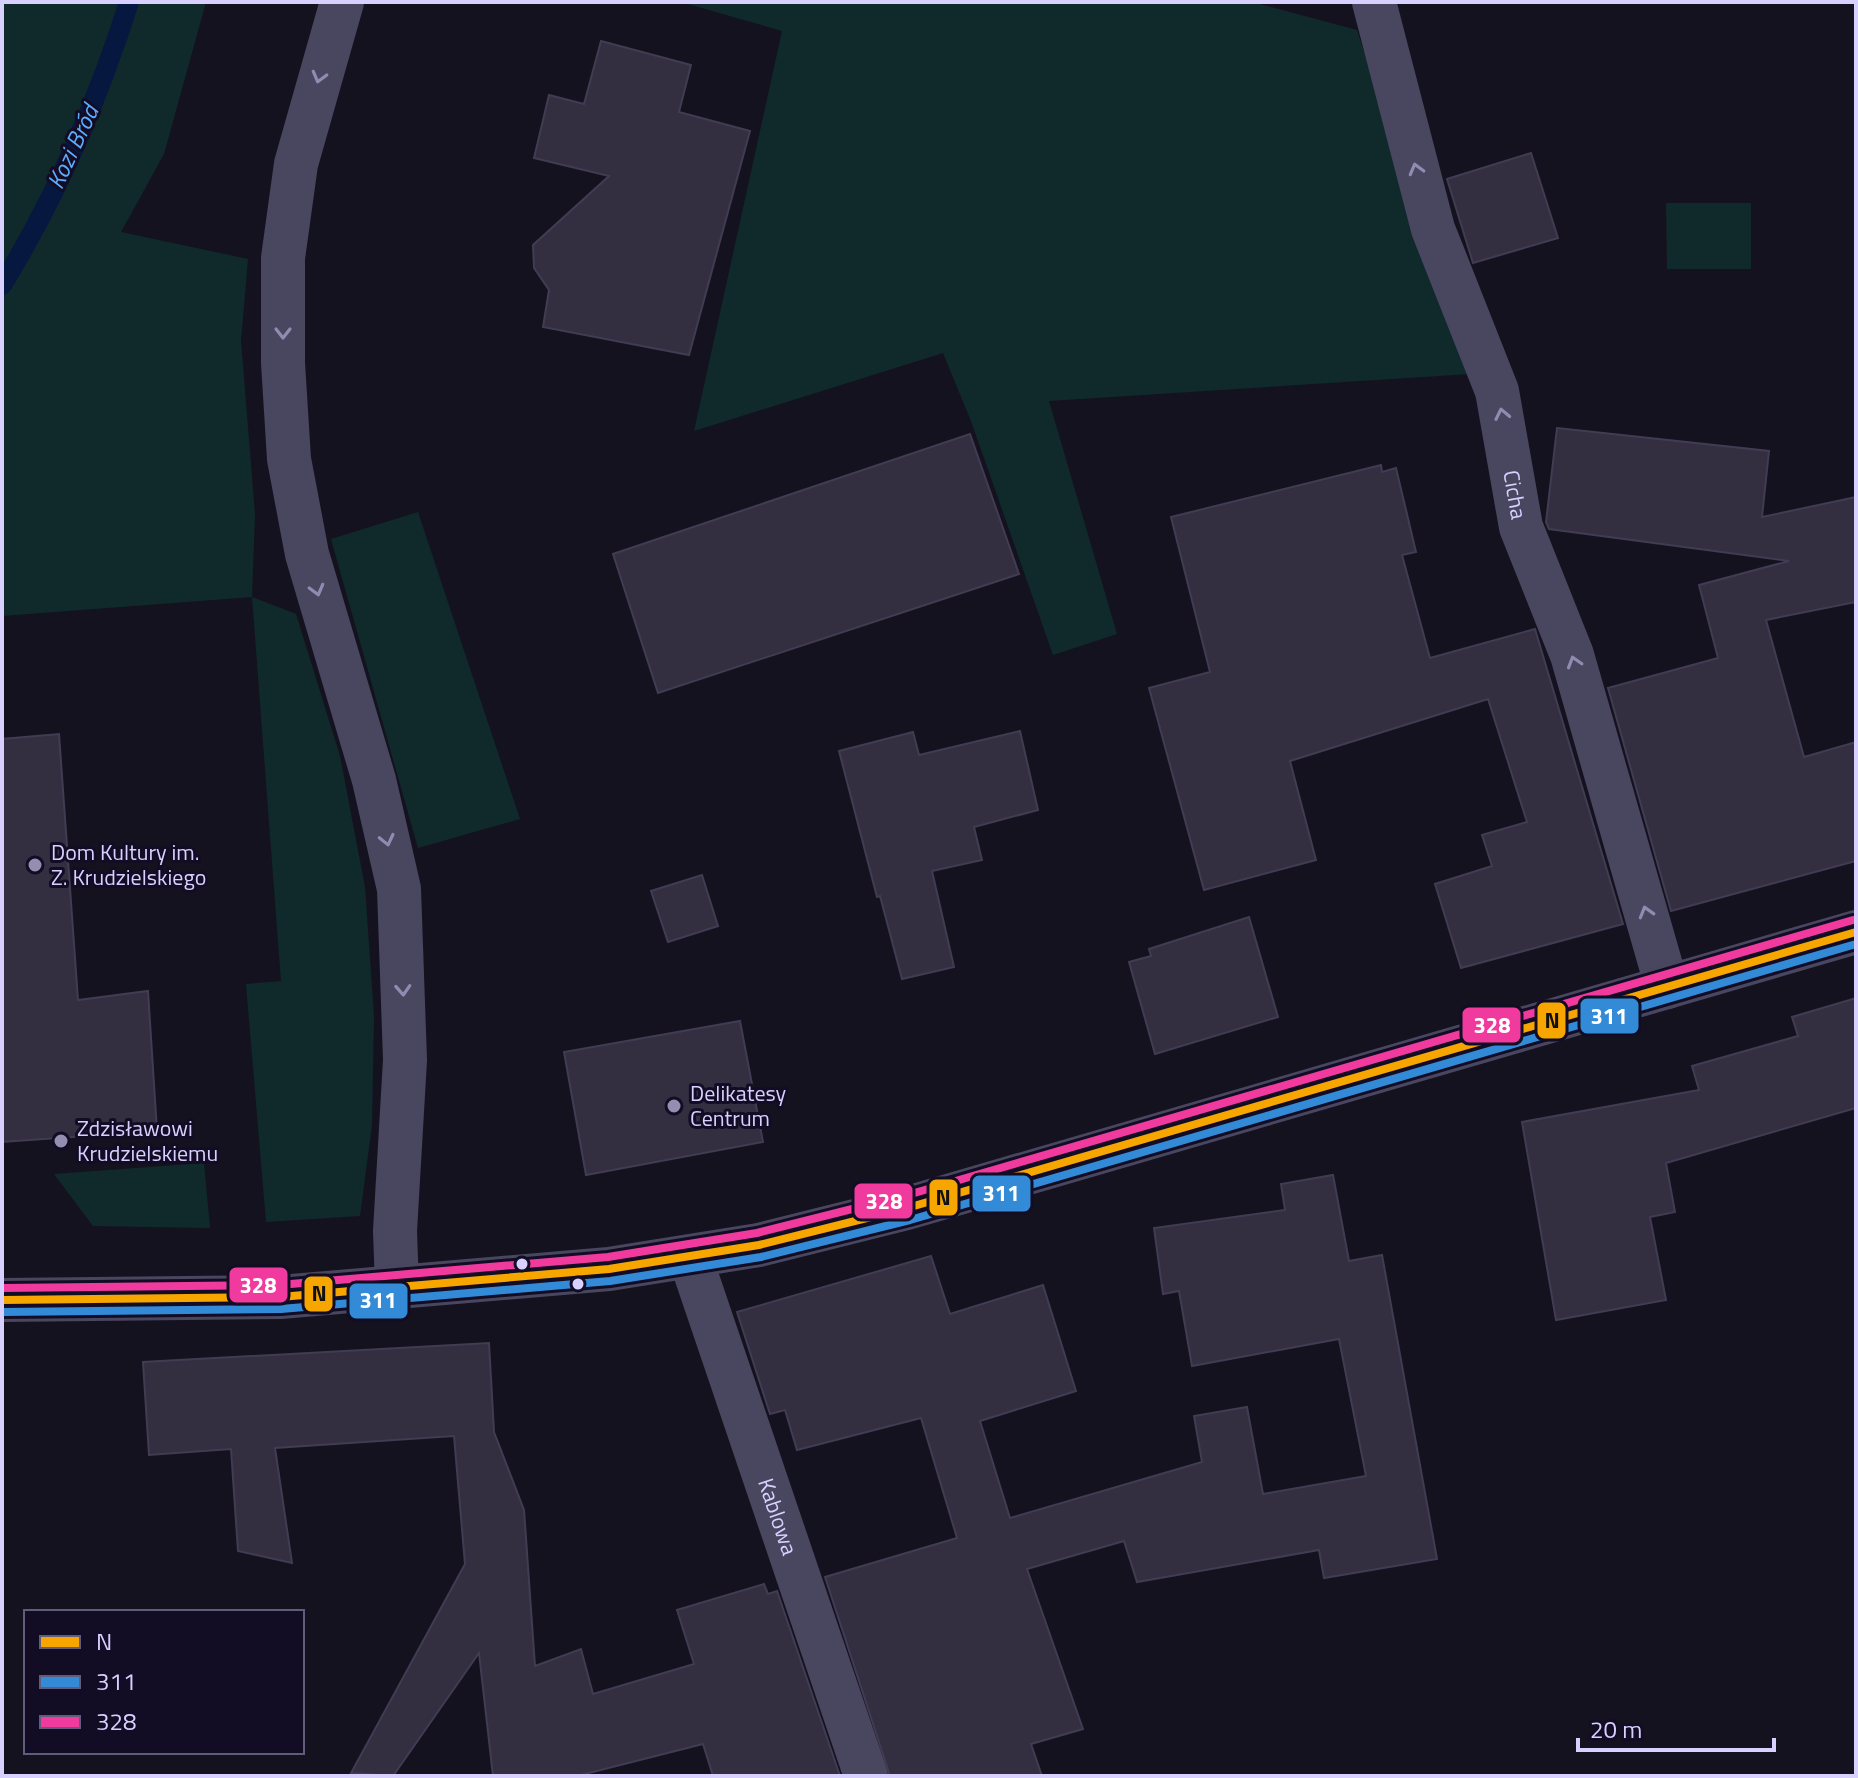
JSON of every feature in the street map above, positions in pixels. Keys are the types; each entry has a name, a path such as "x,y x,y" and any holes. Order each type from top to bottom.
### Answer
{"street":[{"path":"342,2 296,164 283,258 283,363 289,459 307,554 374,780 399,889 405,1060 395,1231 397,1287"},
{"name":"Cicha","path":"1374,2 1433,229 1497,391 1521,527 1572,655 1667,987"},
{"path":"2,1300 280,1297 609,1269 759,1245 907,1208 1856,932"},
{"name":"Kablowa","path":"690,1257 866,1776"}],"green space":[{"path":"2,2 206,2 164,154 121,232 248,259 241,340 255,515 252,597 2,616"},
{"path":"681,2 1252,2 1357,30 1470,374 1049,401 1117,634 1053,655 971,421 943,353 694,431 782,31"},
{"path":"1666,203 1751,203 1751,269 1667,269"},
{"path":"418,512 520,819 418,848 331,539"},
{"path":"252,597 296,614 340,756 365,887 374,1016 372,1125 360,1216 266,1222 246,984 281,981"},
{"path":"204,1163 210,1228 93,1226 54,1174"}],"building":[{"path":"601,41 691,65 679,112 750,131 689,355 543,327 549,290 534,268 533,245 609,176 534,158 549,95 584,104"},
{"path":"1531,153 1558,238 1473,263 1447,179"},
{"path":"1557,428 1769,451 1762,517 1856,497 1856,602 1766,620 1804,757 1856,742 1856,861 1671,911 1608,688 1718,658 1699,585 1789,561 1549,529 1546,522"},
{"path":"970,434 1019,574 658,693 613,554"},
{"path":"1381,465 1382,472 1396,468 1416,552 1402,555 1430,658 1535,629 1623,924 1461,968 1435,884 1492,866 1482,835 1527,822 1488,699 1290,761 1316,860 1204,890 1149,688 1210,672 1171,517"},
{"path":"1020,731 1038,810 974,827 982,860 932,871 954,967 902,979 839,751 913,732 919,755"},
{"name":"Dom Kultury im. Z. Krudzielskiego","path":"59,734 78,1000 148,991 157,1131 2,1142 2,739"},
{"path":"702,875 718,926 668,942 651,891"},
{"path":"1249,917 1278,1017 1155,1054 1129,962 1151,956 1149,949"},
{"path":"1856,998 1856,1108 1666,1163 1675,1212 1650,1217 1666,1300 1556,1320 1522,1122 1699,1090 1692,1066 1798,1036 1792,1017"},
{"path":"740,1021 763,1142 586,1175 564,1052"},
{"path":"1333,1175 1349,1261 1382,1255 1437,1559 1324,1578 1319,1550 1137,1582 1124,1541 1027,1569 1083,1729 1031,1744 1042,1776 890,1776 825,1577 957,1538 921,1418 797,1450 785,1410 770,1414 737,1312 931,1256 950,1314 1043,1285 1076,1391 980,1421 1010,1518 1202,1462 1194,1416 1247,1407 1263,1494 1366,1476 1339,1339 1192,1366 1179,1291 1163,1294 1154,1228 1285,1210 1281,1184"},
{"path":"489,1343 494,1432 524,1510 535,1666 581,1649 593,1694 694,1664 677,1610 764,1584 768,1594 777,1591 840,1776 713,1776 703,1744 577,1776 493,1776 479,1653 393,1776 351,1773 465,1564 454,1436 275,1448 292,1563 238,1551 231,1449 149,1455 143,1362"}],"waterway":[{"name":"Kozi Bród","path":"2,285 58,183 104,75 129,2"}],"transit line":[{"name":"328","path":"2,1288 279,1285 608,1257 757,1233 904,1196 1853,920"},
{"name":"N","path":"2,1300 280,1297 609,1269 759,1245 907,1208 1856,932"},
{"name":"311","path":"2,1312 281,1309 610,1281 761,1257 910,1220 1856,944"}],"place":[{"name":"Dom Kultury im. Z. Krudzielskiego","path":"35,865"},
{"name":"Delikatesy Centrum","path":"674,1106"},
{"name":"Zdzisławowi Krudzielskiemu","path":"61,1141"}]}
